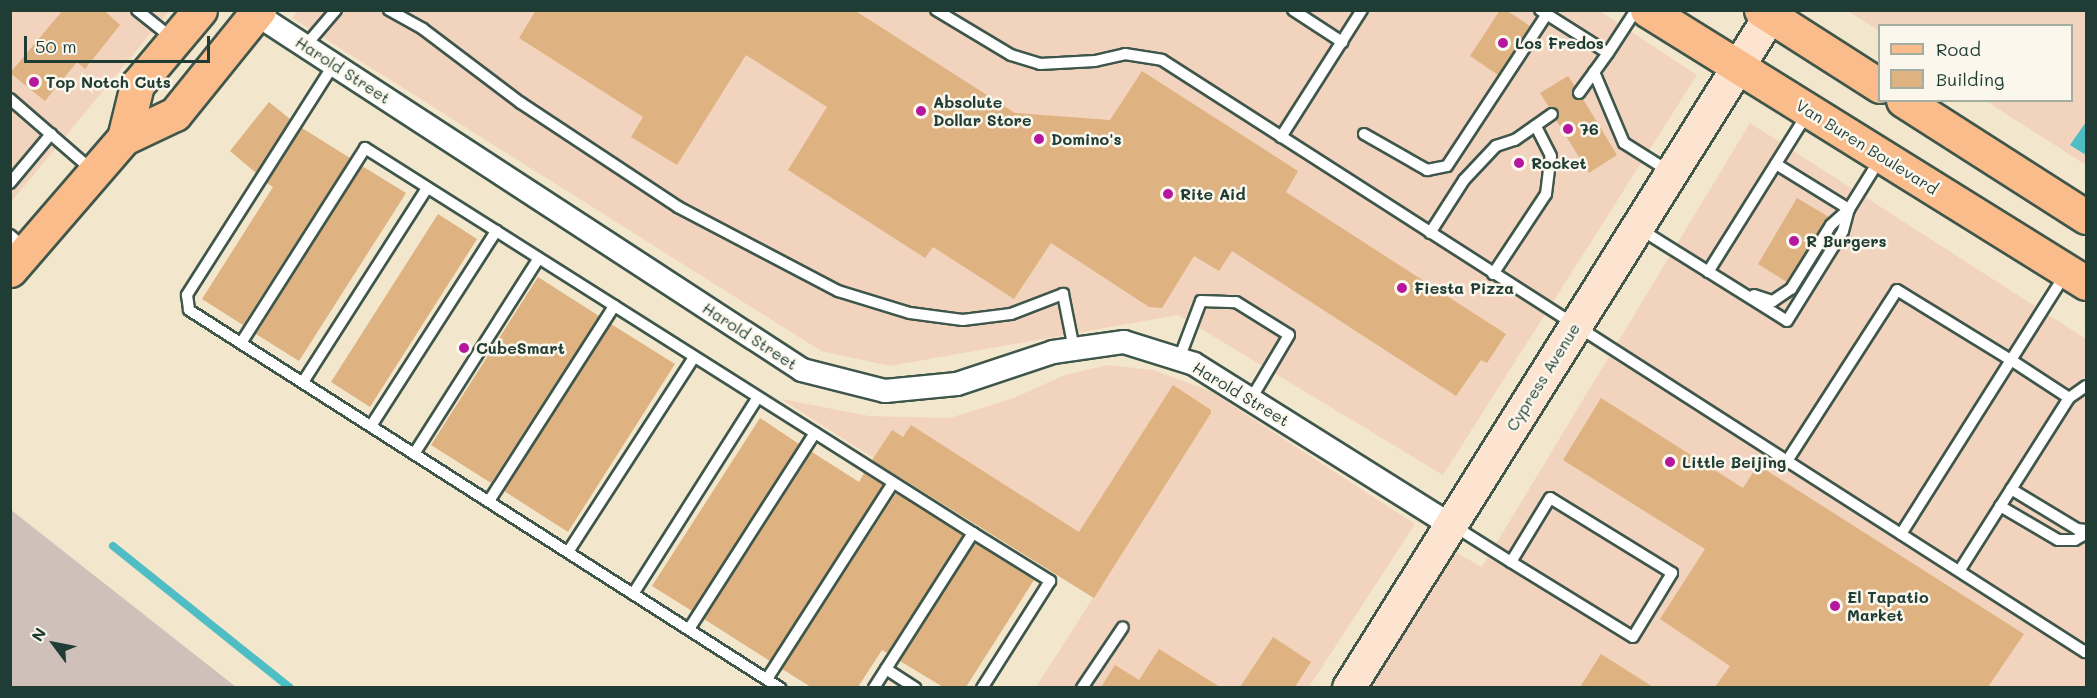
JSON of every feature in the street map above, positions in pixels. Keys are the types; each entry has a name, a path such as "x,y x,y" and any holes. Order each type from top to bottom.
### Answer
{"main road":[{"path":"124,138 137,85 200,10"},
{"name":"Van Buren Boulevard","path":"1647,10 2077,277"},
{"path":"16,252 95,172 124,138 175,114 255,12"},
{"path":"1768,12 1878,85"},
{"path":"1906,102 2086,217"}],"street":[{"name":"Harold Street","path":"255,12 802,370 885,391 957,384 1053,352 1124,342 1194,364 1451,525"},
{"name":"Cypress Avenue","path":"1349,687 1737,68 1768,12"}],"lane":[{"path":"137,10 175,40"},
{"path":"306,45 336,10"},
{"path":"390,10 423,29 521,103 678,207 837,291 910,313 963,320 1011,314 1063,294 1074,349"},
{"path":"936,10 1011,55 1040,64 1095,61 1125,54 1162,60 2085,652 2086,650"},
{"path":"1293,10 1342,42"},
{"path":"1281,137 1362,10"},
{"path":"1579,93 1636,10"},
{"path":"1364,134 1427,170 1447,166 1543,12 1608,53"},
{"path":"334,64 187,296 189,310 780,687"},
{"path":"1594,72 1624,143 1671,172"},
{"path":"10,99 95,172"},
{"path":"1708,272 1808,111"},
{"path":"1430,233 1464,180 1496,146 1515,140 1552,114"},
{"path":"1494,274 1546,194 1551,156 1536,126"},
{"path":"10,183 51,134"},
{"path":"241,343 365,148 1050,581 982,687"},
{"path":"1736,289 1773,301 1791,288 1832,225 1849,209 1882,157"},
{"path":"1776,164 1849,209"},
{"path":"303,382 427,188"},
{"path":"1637,228 1787,321 1843,231 1849,209"},
{"path":"371,426 496,231"},
{"path":"414,454 539,258"},
{"path":"1901,534 2011,360 2077,277"},
{"path":"1787,461 1897,290 2069,398"},
{"path":"1179,359 1201,301 1236,302 1289,336 1251,399"},
{"path":"489,501 614,306"},
{"path":"568,552 694,357"},
{"path":"1959,570 2069,398 2086,386"},
{"path":"633,594 758,398"},
{"path":"689,630 815,433"},
{"path":"767,680 893,483"},
{"path":"2011,489 2077,529 2086,532"},
{"path":"1451,525 1511,562 1633,637 1672,573 1551,498 1511,562"},
{"path":"2000,506 2058,540 2075,540 2086,532"},
{"path":"874,687 974,533"},
{"path":"1082,687 1123,627"},
{"path":"886,669 915,687"}],"shaded area":[{"path":"298,10 1598,10 1697,75 1443,475 1178,315 890,366 821,351 292,18"},
{"path":"11,11 169,11 11,202"},
{"path":"1848,11 2086,11 2086,165 1988,102 2073,102 2073,24 1878,24 1878,30"},
{"path":"1750,123 2086,339 2086,687 1370,688 1455,552 1482,567"},
{"path":"1108,365 1153,370 1210,391 1415,524 1309,687 1036,687 1093,598 781,399 869,416 950,418 1014,398 1065,375"},
{"path":"11,510 236,687 11,687"}],"water":[{"path":"2086,122 2086,155 2070,145"}],"building":[{"path":"63,10 104,10 120,25 85,69 77,62 45,101 10,73"},
{"path":"536,10 854,10 1015,113 1110,120 1142,71 1298,171 1286,192 1506,334 1487,363 1481,360 1456,396 1232,251 1219,271 1194,256 1162,308 1149,307 1051,243 1014,299 933,247 925,258 788,170 827,107 746,55 677,165 631,137 643,117 519,38"},
{"name":"Los Fredos","path":"1500,10 1506,10 1530,26 1498,75 1470,56"},
{"path":"1568,76 1575,86 1572,97 1578,100 1583,99 1617,155 1589,173 1556,120 1558,110 1549,107 1540,93"},
{"path":"269,102 290,119 256,173 230,151"},
{"path":"302,128 350,158 243,325 202,299 273,187 267,183"},
{"path":"362,166 406,193 299,361 256,334"},
{"name":"R Burgers","path":"1797,198 1829,217 1787,282 1758,264"},
{"path":"438,214 477,239 370,407 331,382"},
{"path":"538,277 599,316 491,483 431,445"},
{"path":"611,324 675,364 568,532 504,491"},
{"path":"1173,385 1211,410 1211,413 1094,598 872,460 892,430 903,437 911,425 1079,532"},
{"path":"1601,398 1743,488 1758,465 2024,634 1988,687 1715,687 1730,666 1660,619 1705,549 1563,460"},
{"path":"760,418 799,444 692,611 652,586"},
{"path":"812,452 859,482 864,473 883,485 770,661 704,619"},
{"path":"896,493 963,535 887,653 882,650 858,687 811,687 782,669"},
{"path":"975,543 1034,580 966,687 943,687 900,661"},
{"path":"1273,637 1311,662 1295,687 1240,687"},
{"path":"1159,649 1220,687 1101,687 1115,665 1139,680"},
{"path":"1601,654 1653,687 1580,687"}],"waterway":[{"path":"113,546 290,688"}],"place":[{"name":"Los Fredos","path":"1503,43"},
{"name":"Top Notch Cuts","path":"34,82"},
{"name":"Absolute Dollar Store","path":"921,111"},
{"name":"76","path":"1568,129"},
{"name":"Domino's","path":"1039,139"},
{"name":"Rocket","path":"1519,163"},
{"name":"Rite Aid","path":"1168,194"},
{"name":"R Burgers","path":"1794,241"},
{"name":"Fiesta Pizza","path":"1402,288"},
{"name":"CubeSmart","path":"464,348"},
{"name":"Little Beijing","path":"1670,462"},
{"name":"El Tapatio Market","path":"1835,606"}]}
